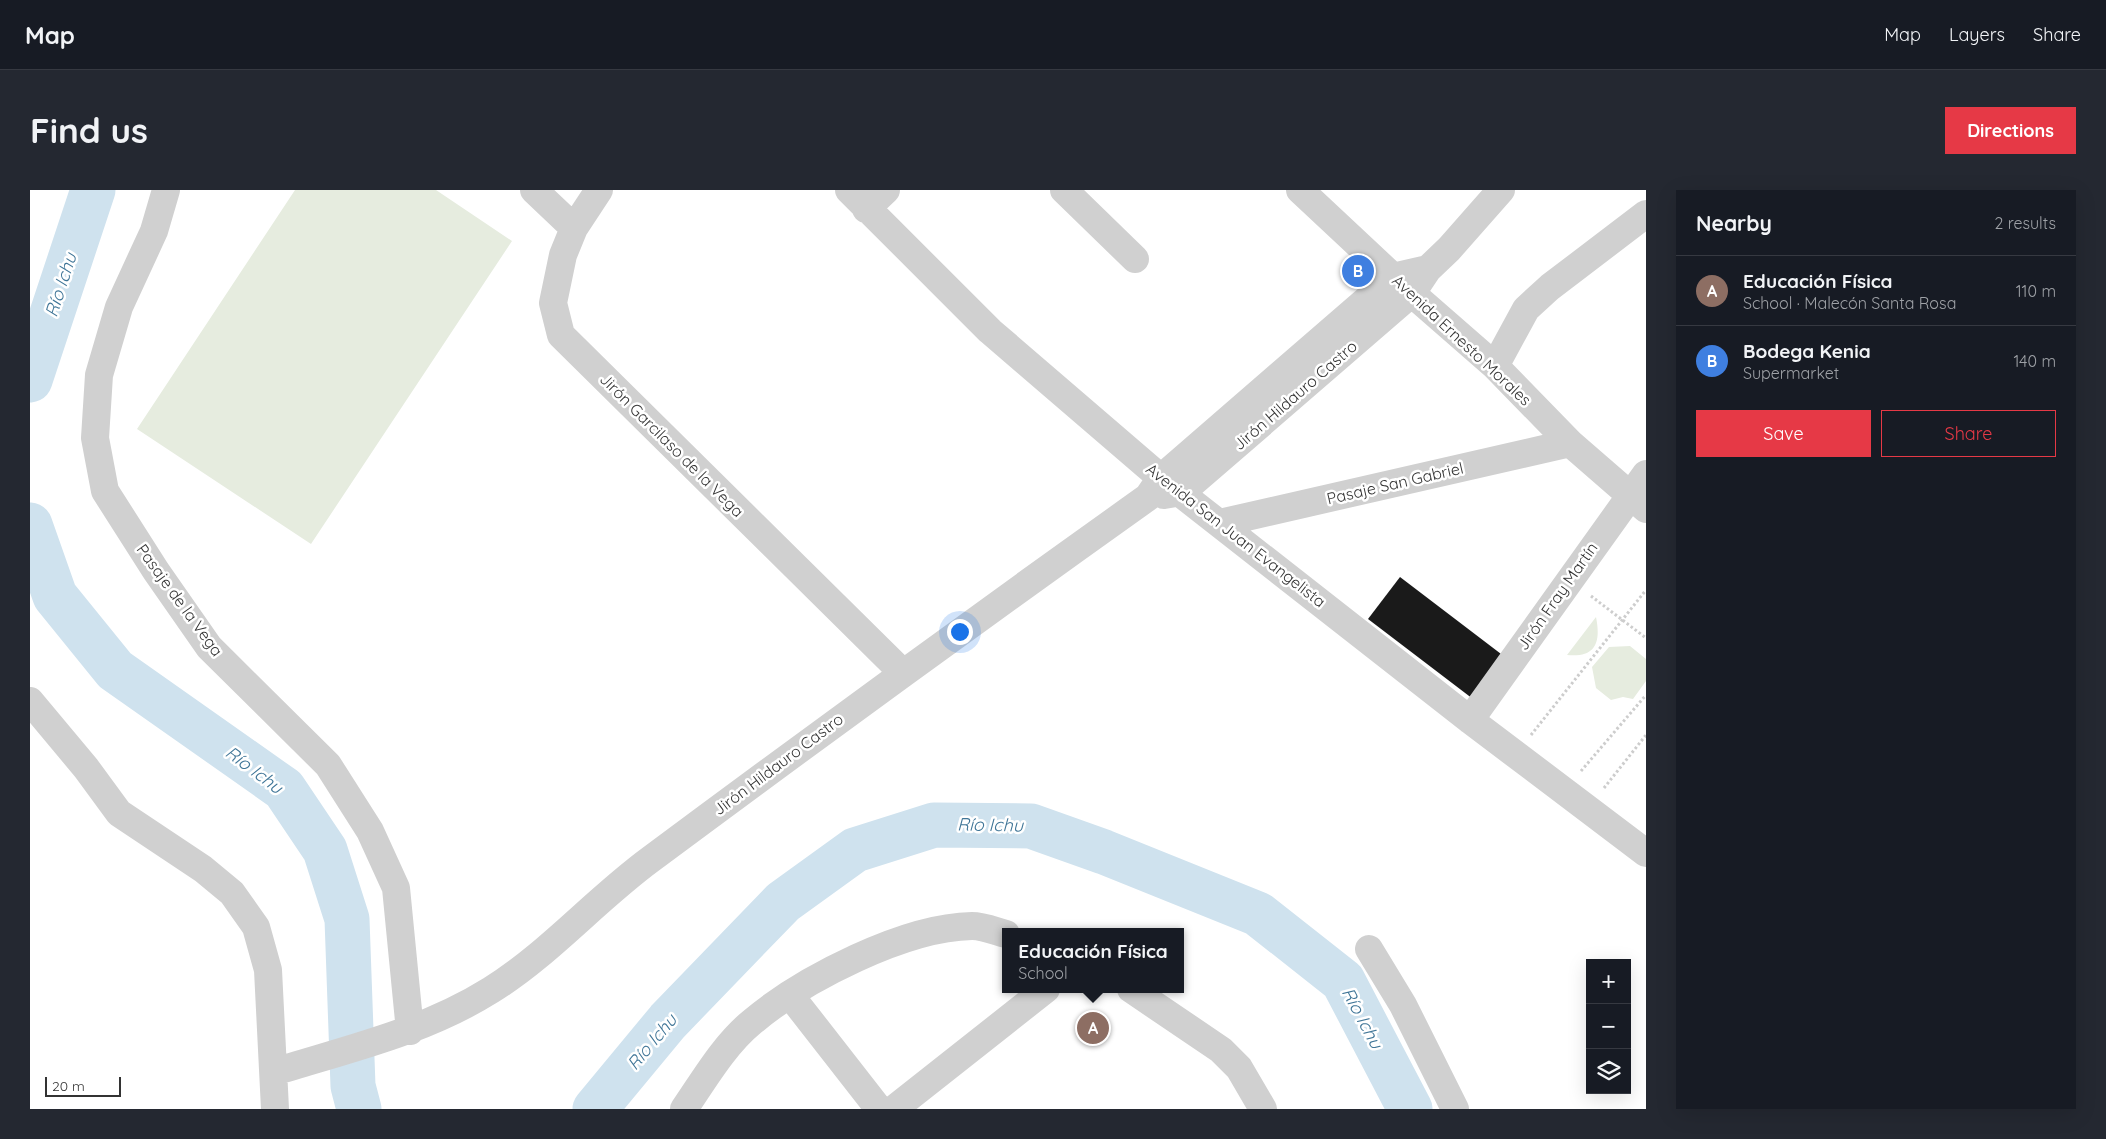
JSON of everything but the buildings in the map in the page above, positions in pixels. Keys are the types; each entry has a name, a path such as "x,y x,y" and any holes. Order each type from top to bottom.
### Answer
{"street":[{"name":"Pasaje de la Vega","path":"166,190 154,231 119,307 99,375 95,438 105,491 156,571 209,646 328,765 370,831 396,888 410,1031"},
{"path":"534,190 574,228"},
{"name":"Jirón Garcilaso de la Vega","path":"599,190 574,228 563,255 553,303 561,335 902,672"},
{"path":"858,199 886,190"},
{"path":"1064,190 1136,259"},
{"name":"Avenida Ernesto Morales","path":"1300,190 1402,285 1495,366 1570,443 1638,503"},
{"name":"Jirón Hildauro Castro","path":"282,1070 410,1031 490,991 527,964 639,868 902,672 1164,489 1402,285 1428,269 1449,249 1501,190"},
{"name":"Avenida San Juan Evangelista","path":"858,199 990,331 1164,489 1220,523 1470,720 1646,853"},
{"path":"1495,366 1526,309 1550,287 1646,214"},
{"name":"Pasaje San Gabriel","path":"1220,523 1570,443"},
{"name":"Jirón Fray Martín","path":"1470,720 1638,503 1646,474"},
{"path":"30,701 81,761 120,813 203,869 232,893 256,927 268,970 282,1070 275,1109"},
{"path":"684,1109 729,1045 751,1022 790,995 856,957 947,928 975,926 1002,933"},
{"path":"1369,948 1403,1005 1456,1109"},
{"path":"894,1109 1041,993"},
{"path":"1137,993 1222,1050 1239,1068 1263,1109"},
{"path":"790,995 879,1109"}],"path":[{"path":"1524,743 1646,590"},
{"path":"1586,592 1622,622 1646,638"},
{"path":"1579,774 1646,695"},
{"path":"1601,792 1646,735"}],"shaded area":[{"path":"295,190 436,190 512,241 311,544 137,429"},
{"path":"1596,617 1598,634 1594,646 1584,654 1567,655"},
{"path":"1630,646 1646,659 1646,681 1633,699 1623,697 1611,700 1596,688 1592,667 1609,647"}],"waterway":[{"name":"Río Ichu","path":"30,380 93,190"},
{"name":"Río Ichu","path":"30,525 55,596 115,670 284,789 325,850 347,919 353,1086 359,1109"},
{"name":"Río Ichu","path":"595,1109 668,1021 783,902 855,850 934,825 1031,826 1104,852 1258,914 1343,981 1410,1109"}],"place":[{"name":"Bodega Kenia","path":"1358,271"},
{"name":"Educación Física","path":"1093,1028"}]}
